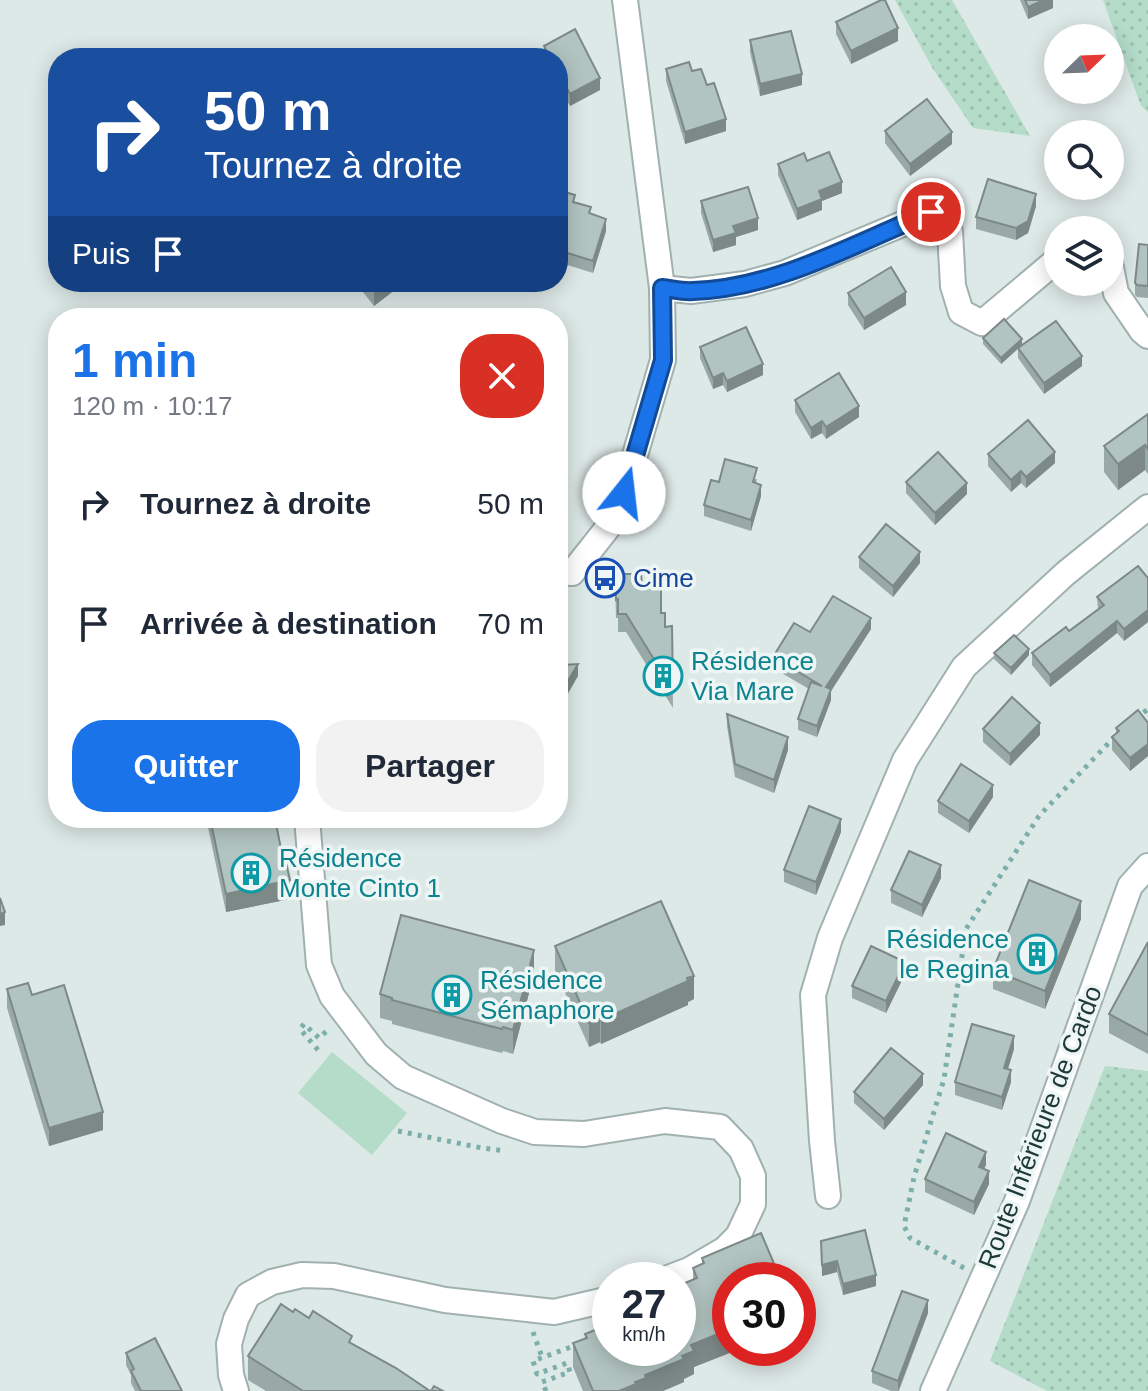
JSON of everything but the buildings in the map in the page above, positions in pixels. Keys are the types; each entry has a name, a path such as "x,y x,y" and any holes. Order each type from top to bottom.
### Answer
{"street":[{"path":"568,573 572,573 617,516 663,360 662,288 625,0"},
{"path":"662,288 691,291 745,284 785,273 931,212 942,216 950,231 953,286 961,312 982,323 1044,271"},
{"path":"1118,296 1148,336"},
{"path":"828,1196 813,995 830,938 905,760 964,667 1066,573 1148,507"},
{"path":"308,828 319,965 332,996 376,1054 403,1077 502,1121 535,1132 584,1134 665,1121 720,1127 741,1149 753,1176 753,1204 738,1236 725,1249 696,1266"},
{"name":"Route Inférieure de Cardo","path":"933,1391 1017,1201 1130,886 1148,866"},
{"path":"236,1391 231,1375 229,1344 236,1319 248,1295 272,1282 302,1275 334,1276 445,1300 554,1312 592,1303"}],"path":[{"path":"983,1278 910,1238 904,1226 914,1177 944,1079 966,929 1039,816 1116,734 1148,709"},
{"path":"318,1050 300,1029 304,1024 319,1038 346,1014"},
{"path":"398,1131 522,1153 535,1132"},
{"path":"546,1391 542,1382 570,1372 567,1363 537,1374 533,1361 583,1343"}],"green space":[{"path":"895,0 952,0 1030,136 973,128 933,69"},
{"path":"1103,0 1148,0 1148,112 1141,106 1124,59 1124,24 1112,24"},
{"path":"332,1052 407,1113 372,1155 298,1093"},
{"path":"1105,1066 1148,1071 1148,1391 1047,1391 990,1361"}],"place":[{"name":"Cime","path":"605,578"},
{"name":"Résidence Via Mare","path":"663,676"},
{"name":"Résidence Monte Cinto 1","path":"251,873"},
{"name":"Résidence le Regina","path":"1037,954"},
{"name":"Résidence Sémaphore","path":"452,995"}],"route":[{"path":"624,493 663,360 662,288 691,291 745,284 785,273 931,212"}]}
